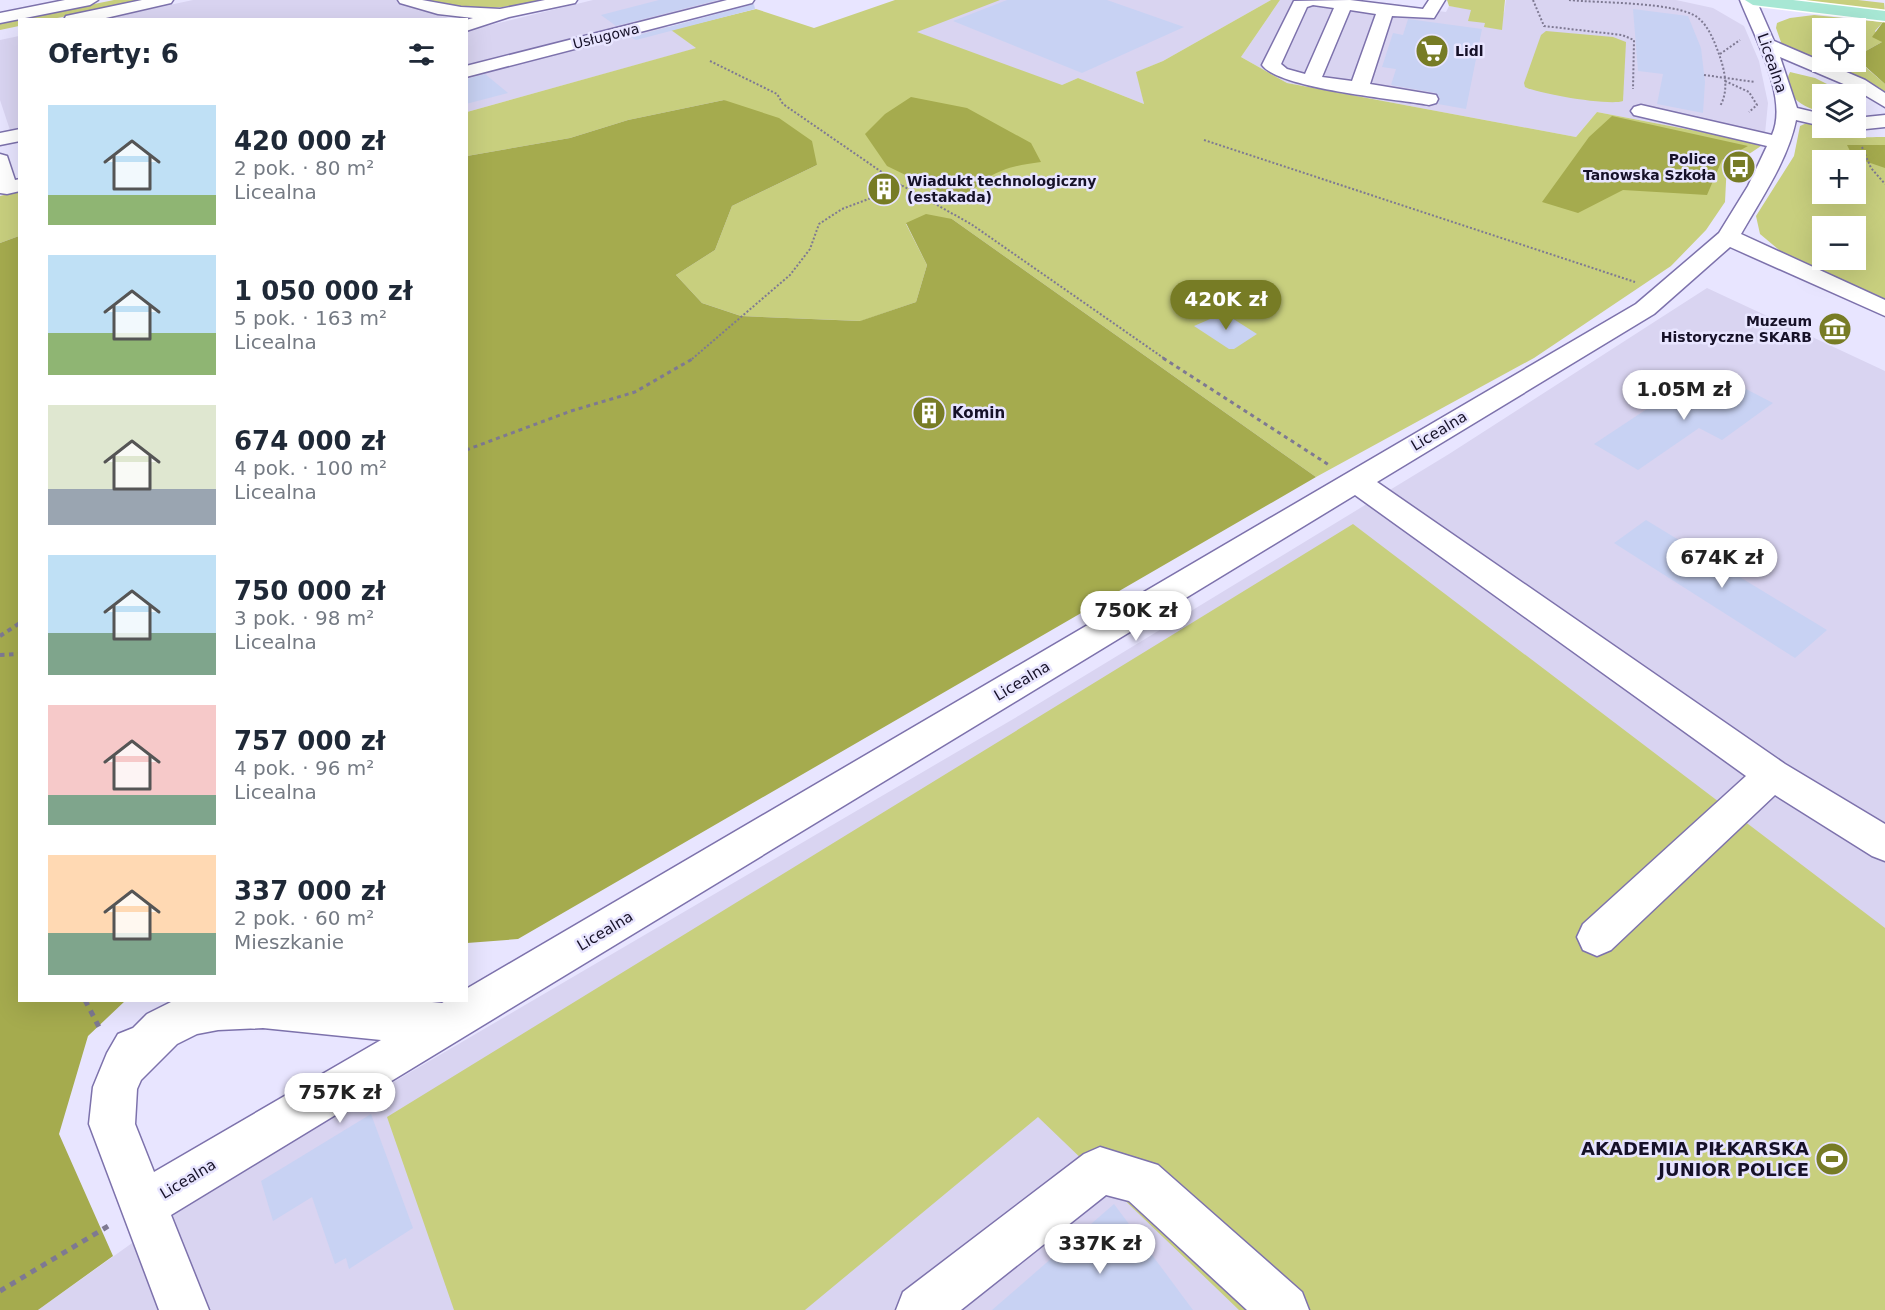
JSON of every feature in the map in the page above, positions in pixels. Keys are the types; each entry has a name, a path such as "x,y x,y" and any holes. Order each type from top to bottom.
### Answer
{"main road":[{"path":"1753,0 1885,16"}],"street":[{"path":"1,20 90,0"},
{"path":"81,18 165,0"},
{"path":"406,0 478,15 506,13"},
{"path":"468,25 506,13 569,0"},
{"name":"Usługowa","path":"468,71 746,0"},
{"path":"1429,99 1311,81 1281,73 1271,65 1300,4 1312,0 1428,14 1437,0"},
{"name":"Licealna","path":"145,1204 472,1002 1646,309 1728,237 1744,213 1779,143 1788,112 1780,78 1748,0"},
{"path":"1311,81 1344,4"},
{"path":"1359,88 1386,10"},
{"path":"1,20 18,30"},
{"path":"1769,49 1858,84 1885,101"},
{"path":"1769,49 1850,88 1885,113"},
{"path":"1641,111 1779,143"},
{"path":"1788,112 1812,118"},
{"path":"1866,123 1885,120"},
{"path":"0,139 18,135"},
{"path":"0,160 9,187"},
{"path":"1728,237 1885,309"},
{"path":"1355,481 1772,775 1885,844"},
{"path":"1597,938 1772,775"},
{"path":"1825,807 1885,825"},
{"path":"174,1002 150,1026 122,1068 113,1097 112,1124 145,1204 184,1310"},
{"path":"122,1068 162,1029 193,1014 218,1009 472,1002"},
{"path":"921,1310 1100,1170 1142,1181 1284,1310"}],"path":[{"path":"1533,0 1544,26 1622,35 1634,40 1632,106 1641,111"},
{"path":"1569,0 1692,14 1701,23 1720,54 1725,80"},
{"path":"1720,54 1748,34"},
{"path":"710,62 777,94 783,104 903,186 971,224 1126,334 1355,481"},
{"path":"1704,75 1725,80 1756,82"},
{"path":"1725,80 1745,89 1755,97 1757,105 1743,115"},
{"path":"1204,140 1590,265 1664,293"},
{"path":"1862,146 1864,157 1885,183"},
{"path":"468,449 571,411 635,392 692,359 790,274 810,249 819,224 842,209 903,186"},
{"path":"0,636 18,624"},
{"path":"0,655 18,654"},
{"path":"0,1291 145,1204"}],"shaded area":[{"path":"193,0 395,0 448,18 108,18"},
{"path":"593,0 728,0 468,67 468,31"},
{"path":"994,0 1271,0 1163,61 1137,72 1144,104 1078,78 1060,86 916,32"},
{"path":"1280,0 1355,0 1446,12 1449,6 1504,13 1506,0 1676,0 1713,8 1744,26 1759,61 1768,103 1764,144 1597,112 1576,137 1287,83 1241,57"},
{"path":"663,24 697,48 468,112 468,76"},
{"path":"18,36 18,131 11,133 0,100 0,40"},
{"path":"1707,288 1885,371 1885,1310 38,1310 194,1199 1020,715 1449,454"}],"green space":[{"path":"114,0 150,0 57,18 25,18"},
{"path":"419,0 545,0 482,9 466,9 434,5"},
{"path":"895,0 1000,0 917,32 1062,85 1078,78 1144,104 1136,72 1163,61 1271,0 1280,0 1241,57 1287,83 1576,137 1597,112 1764,144 1743,158 1727,162 1725,202 1706,230 1671,266 1534,358 1316,477 952,219 906,224 927,265 916,302 861,321 741,316 702,303 676,275 715,250 732,206 817,165 724,100 628,120 570,138 468,156 468,112 696,48 671,30 756,9 814,28"},
{"path":"1447,0 1505,0 1502,30 1484,27 1485,23 1468,21 1471,10 1449,6"},
{"path":"1775,0 1858,0 1884,3 1885,13"},
{"path":"1814,15 1844,18 1812,18 1812,58 1782,45 1776,28 1777,23 1790,18"},
{"path":"18,19 18,26 0,30 0,23"},
{"path":"1866,20 1883,22 1875,31 1882,42 1866,51"},
{"path":"1885,22 1885,84 1866,67 1866,51 1882,42 1872,37"},
{"path":"1546,31 1613,37 1626,42 1623,101 1604,102 1574,98 1525,87 1524,83 1541,35"},
{"path":"1866,68 1885,84 1885,93 1878,89 1880,88 1844,72 1866,72"},
{"path":"1790,72 1815,78 1827,84 1812,84 1812,109 1795,99 1787,80"},
{"path":"911,97 967,108 1031,143 1041,162 1016,166 996,173 979,184 961,202 887,166 865,134 885,114"},
{"path":"724,100 779,118 812,141 817,165 732,206 715,250 676,275 702,303 741,316 860,321 916,302 927,265 906,223 926,214 952,219 1316,477 518,939 468,943 468,156 570,138 628,120"},
{"path":"1612,116 1748,146 1722,160 1707,195 1623,190 1578,213 1542,202 1589,137"},
{"path":"1809,122 1812,122 1812,138 1885,137 1885,303 1817,270 1866,270 1866,216 1812,216 1812,268 1784,254 1760,234 1756,216 1794,156 1800,126"},
{"path":"1847,145 1885,145 1885,168 1866,161 1866,150 1850,150"},
{"path":"18,191 18,236 0,243 0,196"},
{"path":"18,236 18,1002 124,1002 88,1036 59,1134 113,1256 38,1310 0,1310 0,243"},
{"path":"1353,524 1885,928 1885,1310 1239,1310 1038,1117 805,1310 454,1310 387,1117"}],"building":[{"path":"659,0 718,0 616,26 601,15"},
{"path":"1007,0 1107,0 1184,27 1082,73 953,21"},
{"path":"754,4 755,9 636,40 631,37"},
{"path":"1633,9 1688,16 1701,48 1705,82 1703,113 1657,104 1663,74 1638,71"},
{"name":"Lidl","path":"1408,19 1482,29 1466,109 1438,104 1440,98 1436,93 1391,85 1396,69 1382,67 1393,33 1403,35"},
{"path":"485,74 508,93 468,103 468,78"},
{"path":"1224,313 1257,334 1234,349 1229,349 1194,326"},
{"path":"1717,374 1773,403 1722,440 1699,428 1638,470 1594,444 1656,403 1667,409"},
{"path":"1646,520 1827,630 1795,658 1614,543"},
{"path":"371,1114 413,1228 349,1269 346,1258 335,1264 312,1197 273,1221 261,1181"},
{"path":"1114,1204 1193,1310 992,1310"}],"place":[{"name":"Lidl","path":"1432,51"},
{"name":"Police Tanowska Szkoła","path":"1739,167"},
{"name":"Wiadukt technologiczny (estakada)","path":"884,189"},
{"name":"Muzeum Historyczne SKARB","path":"1835,329"},
{"name":"Komin","path":"929,413"},
{"name":"AKADEMIA PIŁKARSKA JUNIOR POLICE","path":"1832,1159"}]}
